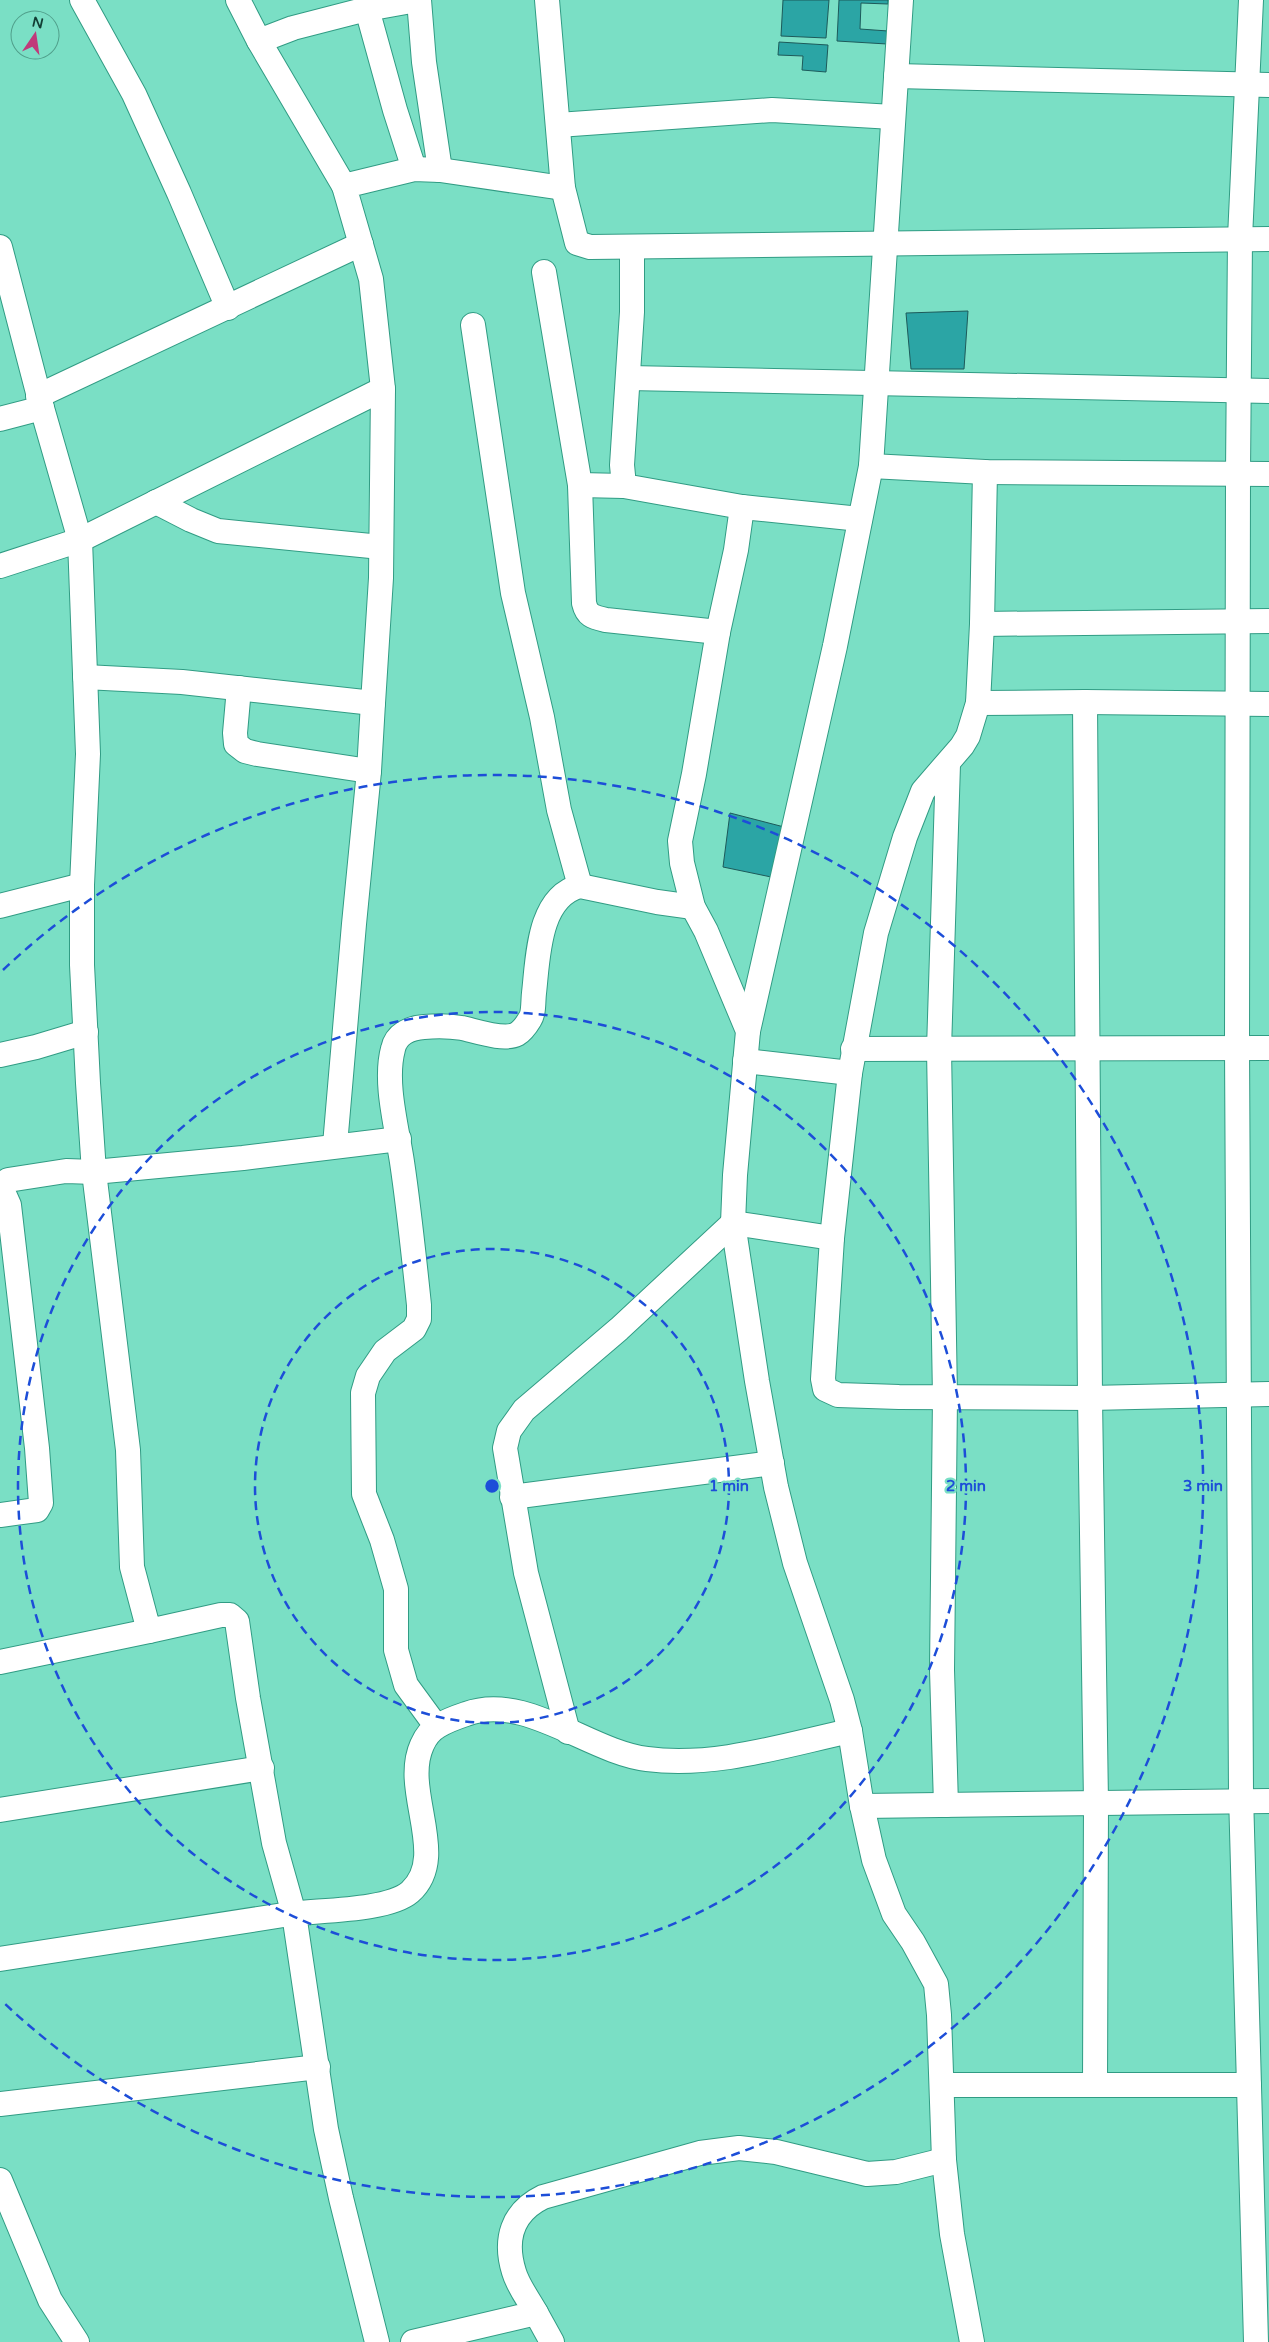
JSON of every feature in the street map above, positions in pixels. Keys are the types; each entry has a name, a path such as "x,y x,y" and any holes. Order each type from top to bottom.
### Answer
{"street":[{"path":"82,0 134,94 180,193 228,308"},
{"path":"238,0 259,41 344,186 372,278 383,389 381,547 369,771 335,1145"},
{"path":"259,41 366,4 418,0 424,62 440,170"},
{"path":"547,0 563,188 577,243 590,247 632,247 1269,239"},
{"path":"901,0 887,245 871,466 835,646 748,1031 735,1175 733,1224 772,1464 795,1563 850,1731 862,1806 874,1860 894,1914 913,1942 936,1984 944,2160 952,2234 972,2342"},
{"path":"1251,0 1259,85 1240,238 1237,1047 1241,1801 1256,2342"},
{"path":"366,4 395,110 414,169"},
{"path":"896,76 1259,85"},
{"path":"558,125 772,110 893,117"},
{"path":"344,186 414,169 440,170 563,188"},
{"path":"0,420 361,244"},
{"path":"0,247 40,402 80,540 88,754 82,885 82,965 94,1172 125,1423 132,1567 150,1631"},
{"path":"624,486 622,465 628,378 632,247"},
{"path":"544,272 580,485 584,603 586,613 592,617 606,620 718,632"},
{"path":"473,325 513,593 542,717 559,810 580,886"},
{"path":"628,378 1269,391"},
{"path":"0,566 80,540 383,389"},
{"path":"871,466 985,472 1269,474"},
{"path":"985,472 982,624 978,703 968,736 948,764 924,791 905,837 876,933 850,1073 832,1238 823,1379 825,1389 838,1395 945,1397 1090,1398 1269,1394"},
{"path":"580,485 624,486 742,507 860,519"},
{"path":"156,502 218,531 381,547"},
{"path":"742,507 736,550 718,632 694,774 680,841 682,863 693,906 706,931 748,1031"},
{"path":"982,624 1269,621"},
{"path":"85,677 239,688 373,703"},
{"path":"239,688 235,733 236,744 240,748 257,754 369,771"},
{"path":"1085,702 1090,1398 1096,1803 1095,2085"},
{"path":"978,703 1238,702 1269,704"},
{"path":"946,1805 942,1670 945,1397 939,1050 948,764"},
{"path":"0,906 82,885"},
{"path":"436,1726 406,1685 396,1650 396,1589 382,1540 364,1494 363,1393 368,1376 377,1360 414,1329 419,1319 419,1305 390,1070 393,1048 397,1039 408,1029 422,1027 461,1028 494,1035 516,1034 523,1029 531,1018 540,944 547,919 557,900 569,889 580,886 657,902 693,906"},
{"path":"0,1055 36,1047 86,1032"},
{"path":"853,1049 1269,1048"},
{"path":"745,1061 850,1073"},
{"path":"0,1515 37,1510 41,1503 16,1258 9,1205 5,1196 0,1192 8,1180 66,1171 94,1172 243,1158 335,1145 399,1139"},
{"path":"733,1224 832,1238"},
{"path":"568,1732 526,1574 505,1448 509,1431 524,1410 619,1328 733,1224"},
{"path":"512,1497 772,1464"},
{"path":"0,1662 221,1615 235,1618 240,1635 248,1698 274,1843 294,1914 326,2129 340,2198 377,2342"},
{"path":"0,1959 294,1914 383,1903 407,1895 418,1884 425,1870 427,1850 415,1777 416,1757 425,1739 436,1726 470,1712 501,1709 529,1714 568,1732 645,1759 684,1762 754,1752 850,1731"},
{"path":"0,1810 262,1768"},
{"path":"862,1806 1269,1801"},
{"path":"0,2104 318,2067"},
{"path":"942,2085 1249,2085"},
{"path":"552,2342 514,2274 509,2252 512,2229 522,2210 543,2197 700,2153 739,2148 776,2152 867,2174 896,2172 944,2160"},
{"path":"0,2180 50,2300 78,2342"},
{"path":"412,2342 536,2313"}],"building":[{"path":"783,0 829,0 826,38 781,36"},
{"path":"839,0 888,0 888,4 861,3 860,29 888,31 887,44 837,41"},
{"path":"779,42 828,45 826,72 802,70 803,56 778,55"},
{"path":"968,311 964,369 911,369 906,313"},
{"path":"730,813 788,828 776,878 723,867"}]}
